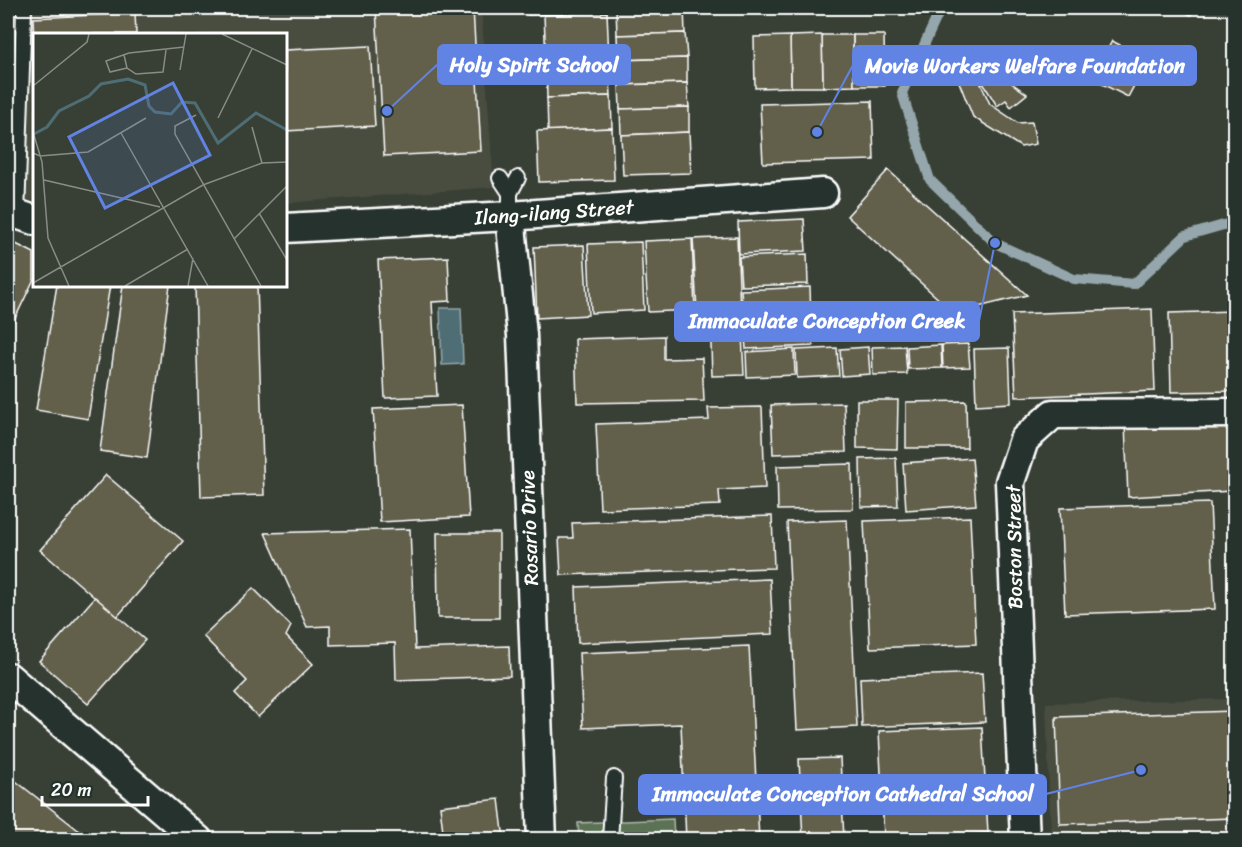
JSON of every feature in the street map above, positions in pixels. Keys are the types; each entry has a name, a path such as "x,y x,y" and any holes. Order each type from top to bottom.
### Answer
{"street":[{"name":"Ilang-ilang Street","path":"286,228 510,205 823,193"},
{"name":"Rosario Drive","path":"510,205 531,335 539,583 542,840"},
{"name":"Boston Street","path":"1025,840 1010,482 1024,440 1053,414 1234,413"},
{"path":"8,676 198,840"}],"lane":[{"path":"20,216 24,8"},
{"path":"500,178 510,205"},
{"path":"510,205 518,178"},
{"path":"610,840 614,778"}],"shaded area":[{"path":"18,8 481,8 494,187 286,203 286,33 33,33 33,201 11,195"},
{"path":"1234,699 1234,839 1051,838 1046,703"}],"green space":[{"path":"673,819 674,839 579,839 578,823"}],"water":[{"path":"440,308 461,308 463,364 442,365"}],"building":[{"path":"376,8 473,8 481,151 384,156"},
{"path":"528,8 607,8 607,12 528,15"},
{"path":"616,8 684,8 685,33 617,35"},
{"path":"1176,8 1194,8 1191,15"},
{"path":"607,12 609,59 546,61 544,15"},
{"path":"135,13 136,33 34,33 33,18"},
{"path":"685,33 687,58 618,60 617,35"},
{"path":"822,35 853,35 854,86 823,87"},
{"path":"822,35 823,87 791,87 790,36"},
{"path":"853,35 884,35 885,86 854,86"},
{"path":"790,36 791,87 755,88 754,37"},
{"path":"1112,41 1148,59 1128,97 1092,79"},
{"path":"370,46 375,126 286,131 286,50"},
{"path":"987,55 992,69 1027,94 1011,107 1006,100 997,106 983,83 981,84 990,104 1018,123 1032,122 1036,144 1021,147 973,117 953,67"},
{"path":"687,58 687,83 619,85 618,60"},
{"path":"609,59 611,96 547,98 546,61"},
{"path":"687,83 689,107 620,109 619,85"},
{"path":"611,96 612,128 548,131 547,98"},
{"path":"872,101 874,160 763,163 760,104"},
{"path":"689,107 689,132 621,135 620,109"},
{"path":"612,128 614,180 539,182 537,131"},
{"path":"689,132 691,173 623,175 621,135"},
{"path":"888,170 1027,295 954,313 847,216"},
{"path":"804,219 806,251 739,254 738,222"},
{"path":"737,237 740,309 697,311 693,239"},
{"path":"692,239 695,310 648,312 644,241"},
{"path":"8,240 33,252 33,281 8,333"},
{"path":"641,242 644,310 591,313 588,244"},
{"path":"584,245 588,315 537,318 534,247"},
{"path":"807,254 808,284 741,286 739,257"},
{"path":"448,257 450,301 432,302 437,396 385,398 378,260"},
{"path":"57,286 110,286 88,419 36,410"},
{"path":"123,286 170,286 147,458 100,451"},
{"path":"195,286 257,286 264,495 201,497"},
{"path":"810,287 811,319 743,322 741,290"},
{"path":"1152,309 1155,391 1016,397 1012,314"},
{"path":"1234,311 1234,391 1171,392 1169,313"},
{"path":"741,313 744,375 712,376 710,315"},
{"path":"812,322 813,346 746,349 744,325"},
{"path":"664,336 664,359 702,358 704,401 577,403 575,339"},
{"path":"968,344 970,367 943,368 942,345"},
{"path":"941,345 942,368 908,369 907,347"},
{"path":"905,346 907,374 873,375 872,347"},
{"path":"868,347 870,374 842,376 840,349"},
{"path":"837,348 839,376 797,378 796,350"},
{"path":"1009,348 1011,403 976,405 974,349"},
{"path":"794,349 795,375 747,377 746,352"},
{"path":"857,400 898,400 897,449 857,448"},
{"path":"966,401 967,448 906,448 906,402"},
{"path":"844,403 846,452 773,454 771,405"},
{"path":"462,405 469,517 380,522 373,409"},
{"path":"762,407 765,488 719,490 720,505 600,509 596,424 709,420 708,408"},
{"path":"1228,418 1232,491 1128,497 1125,424"},
{"path":"896,458 898,506 861,507 860,459"},
{"path":"972,458 976,505 906,510 903,463"},
{"path":"852,464 853,509 778,510 777,466"},
{"path":"106,475 183,541 117,617 40,550"},
{"path":"1210,503 1215,609 1065,614 1060,508"},
{"path":"772,516 774,568 561,575 559,538 573,538 572,523"},
{"path":"970,517 976,644 870,648 864,521"},
{"path":"847,520 857,727 797,730 787,522"},
{"path":"410,529 415,649 509,646 510,676 396,680 395,643 330,645 330,626 307,627 265,533"},
{"path":"437,533 499,533 499,618 438,618"},
{"path":"770,579 773,634 578,643 576,587"},
{"path":"253,588 291,626 286,636 313,664 258,717 235,693 247,681 203,636"},
{"path":"95,597 145,640 88,704 39,661"},
{"path":"749,646 759,839 686,840 681,724 583,728 579,653"},
{"path":"982,673 985,722 862,727 860,678"},
{"path":"1234,711 1234,818 1060,824 1056,717"},
{"path":"982,727 988,833 884,838 879,731"},
{"path":"840,758 844,840 803,840 799,759"},
{"path":"8,775 91,840 8,840"},
{"path":"499,799 504,840 444,840 440,806"}],"waterway":[{"path":"941,8 902,93 930,180 995,243 1074,279 1134,284 1185,236 1234,222"}],"place":[{"name":"Holy Spirit School","path":"387,111"},
{"name":"Movie Workers Welfare Foundation","path":"817,132"},
{"name":"Immaculate Conception Creek","path":"995,243"},
{"name":"Immaculate Conception Cathedral School","path":"1141,770"}]}
